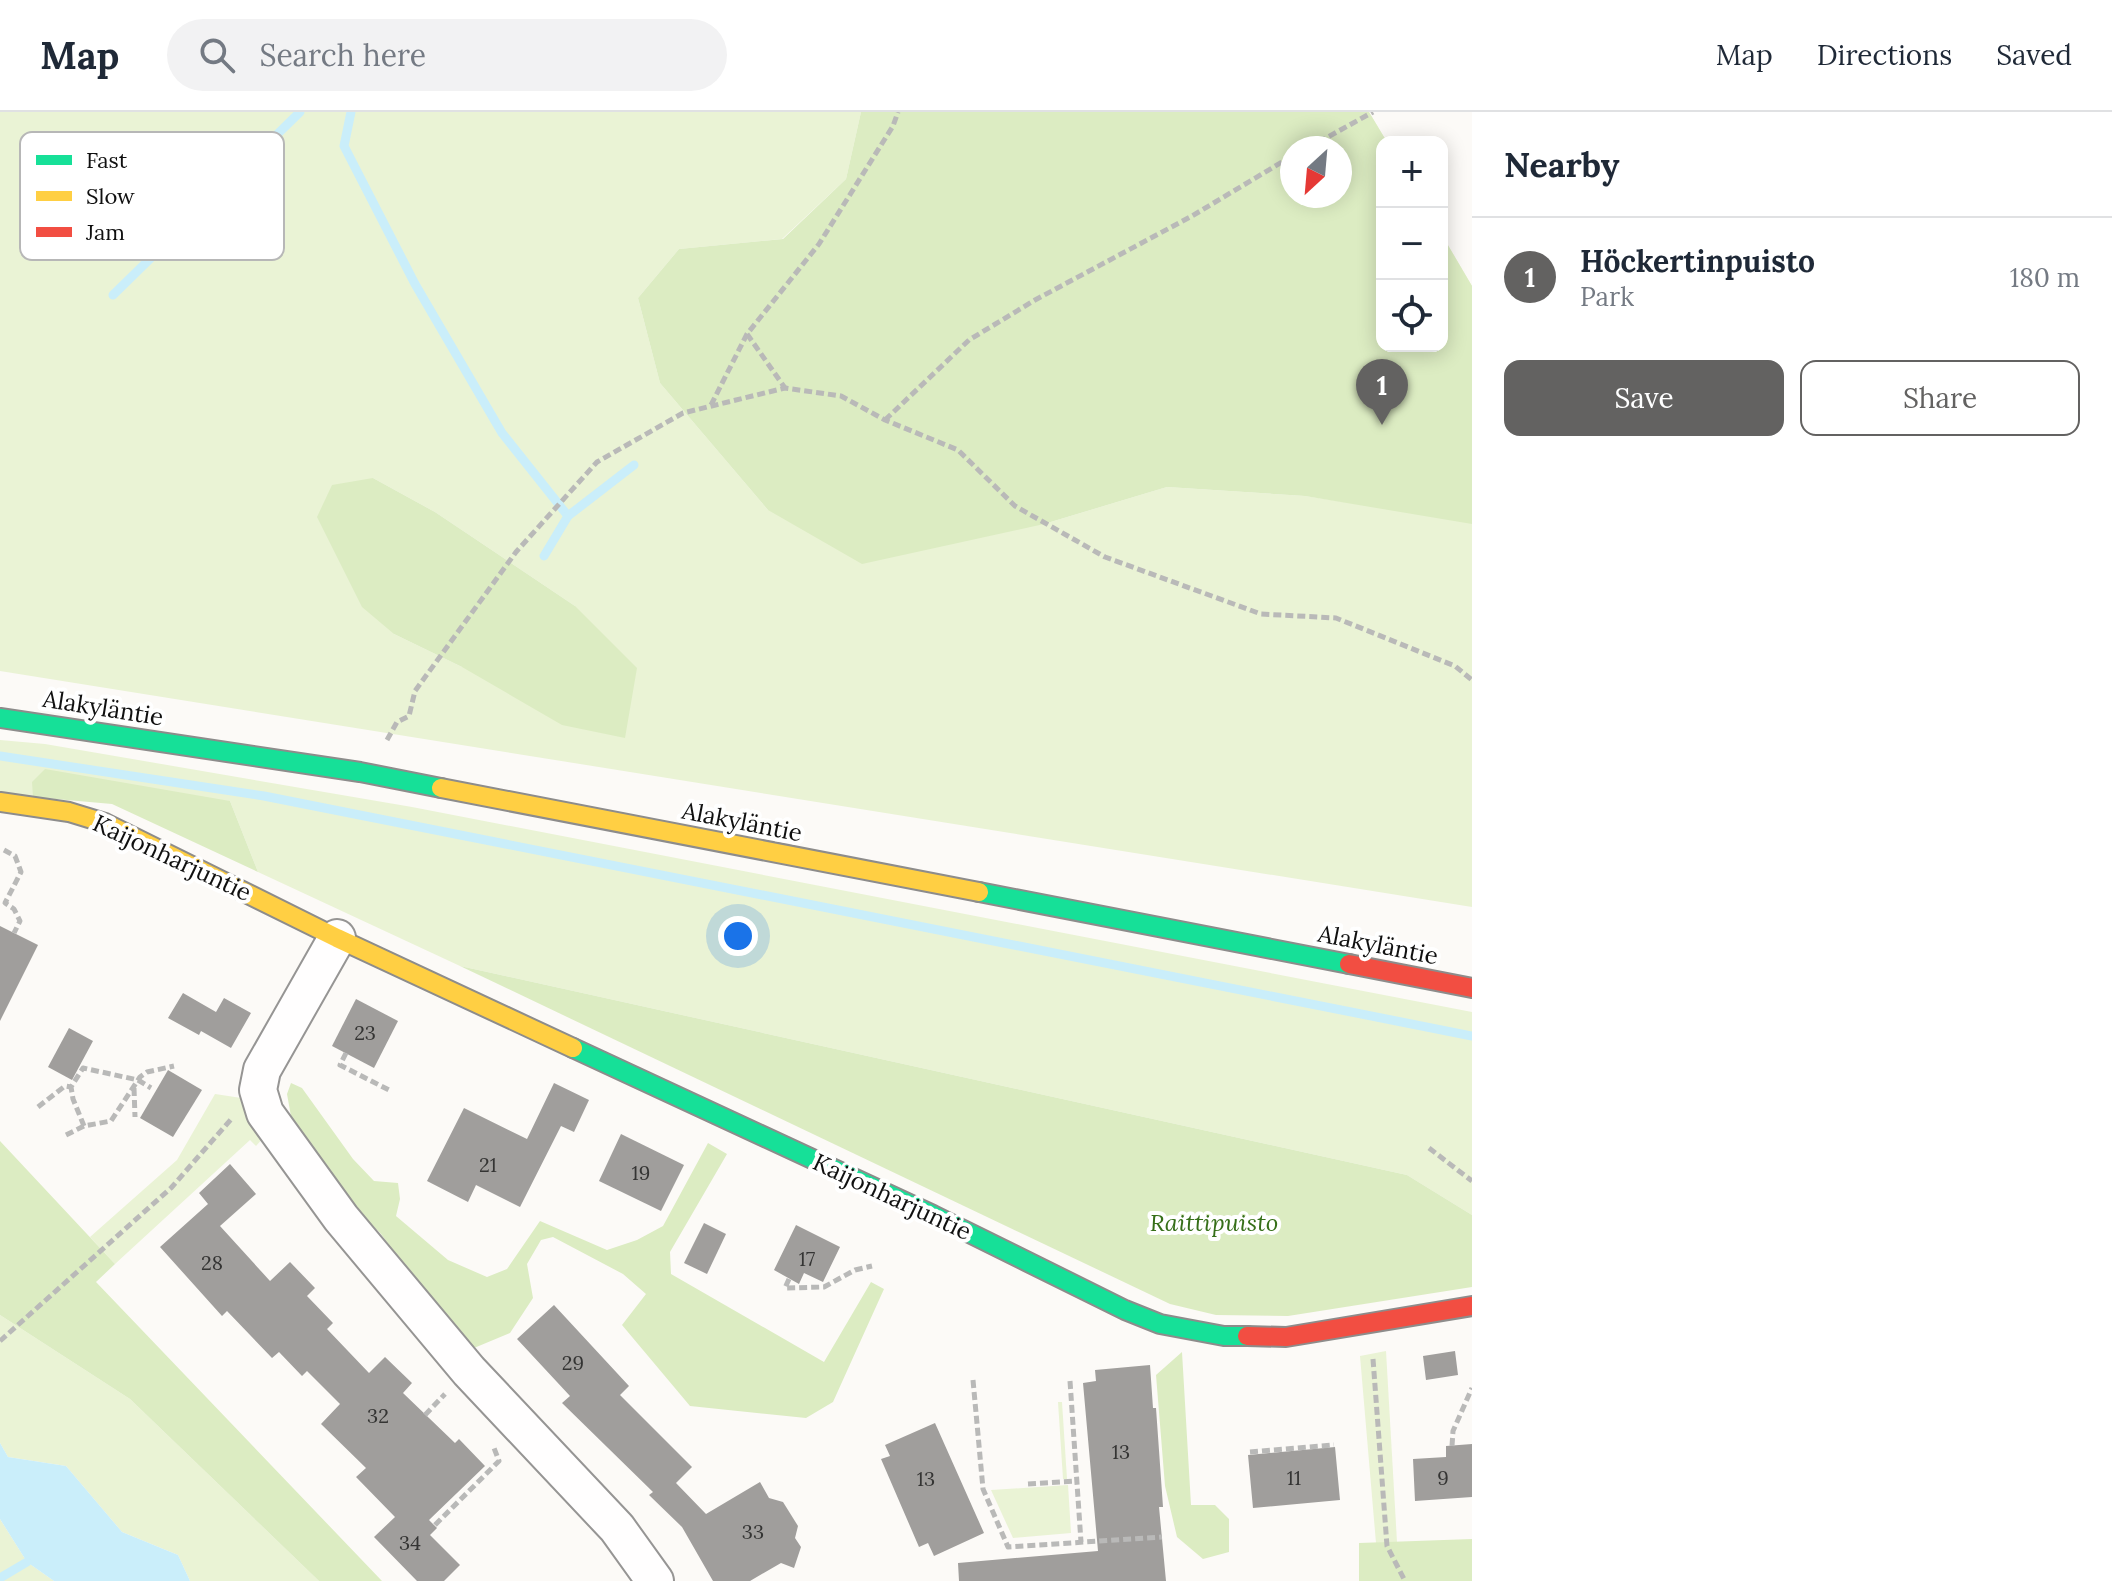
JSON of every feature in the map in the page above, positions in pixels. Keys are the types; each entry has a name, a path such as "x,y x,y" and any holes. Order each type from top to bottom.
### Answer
{"street":[{"name":"Alakyläntie","path":"0,718 360,772 1472,988"},
{"name":"Kaijonharjuntie","path":"0,802 69,812 105,823 337,938 1160,1324 1224,1336 1286,1337 1472,1306"},
{"path":"337,938 262,1070 258,1090 265,1113 341,1218 469,1371 617,1528 655,1581"}],"path":[{"path":"711,405 747,334 819,244 893,126 898,112"},
{"path":"1330,136 1373,112"},
{"path":"885,420 969,340 1035,300 1192,216 1280,163"},
{"path":"747,334 785,388"},
{"path":"387,740 397,722 409,716 415,691 516,552 597,462 683,413 785,388 841,396 885,420 958,450 1015,506 1105,557 1261,614 1336,618 1455,666 1472,680"},
{"path":"4,850 15,856 21,872 5,903 14,909 20,921 14,933"},
{"path":"346,1053 340,1065 389,1090"},
{"path":"66,1135 84,1126 111,1121 138,1080 147,1072 174,1066"},
{"path":"84,1126 71,1087 83,1068 138,1080 151,1088"},
{"path":"38,1107 65,1086 71,1087"},
{"path":"134,1087 135,1117"},
{"path":"0,1341 171,1188 258,1090"},
{"path":"1429,1148 1472,1181"},
{"path":"789,1279 785,1288 824,1287 855,1270 872,1266"},
{"path":"1370,1323 1387,1546 1405,1581"},
{"path":"973,1380 983,1489 1008,1547 1162,1537"},
{"path":"1070,1381 1081,1542"},
{"path":"1452,1446 1453,1431 1472,1388"},
{"path":"435,1525 499,1461 493,1443"},
{"path":"1250,1452 1334,1445"},
{"path":"1028,1484 1077,1481"}],"green space":[{"path":"0,112 861,112 846,179 782,239 679,249 638,298 660,383 768,510 1044,524 1167,487 1305,496 1358,504 1031,112 1369,112 1383,136 1376,136 1376,352 1448,352 1448,245 1472,286 1472,907 0,671","holes":["373,478 435,512 575,606 462,667 394,634"]},
{"path":"861,112 1369,112 1383,136 1376,136 1376,352 1448,352 1448,245 1472,286 1472,524 1305,496 1167,487 1044,524 862,564 768,510 660,383 638,298 679,249 783,239 846,179"},
{"path":"373,478 435,512 575,606 637,668 625,738 562,725 462,667 394,634 362,607 317,517 332,485"},
{"path":"0,740 45,744 412,807 1472,1012 1472,1215 1407,1175 460,966 258,872 230,801 33,797 0,793"},
{"path":"45,769 230,801 258,872 112,804 33,797 32,782"},
{"name":"Raittipuisto","path":"460,966 1407,1175 1472,1215 1472,1287 1288,1316 1216,1315 1170,1304"},
{"path":"291,1083 302,1088 353,1159 374,1181 398,1183 400,1199 396,1216 448,1260 487,1277 507,1269 540,1221 607,1250 637,1240 663,1226 708,1143 727,1154 670,1252 671,1274 824,1362 871,1282 884,1289 833,1402 806,1418 690,1406 622,1325 646,1294 623,1274 553,1237 541,1240 527,1264 533,1298 510,1333 474,1348 442,1318 381,1234 324,1176 292,1122 287,1094"},
{"path":"215,1094 248,1099 264,1137 256,1146 250,1140 115,1264 90,1237 177,1160"},
{"path":"0,1141 115,1264 96,1282 382,1581 319,1581 130,1399 0,1315"},
{"path":"0,1315 130,1399 319,1581 190,1581 178,1555 122,1532 66,1466 8,1457 0,1443"},
{"path":"1386,1351 1397,1542 1376,1543 1360,1356"},
{"path":"1182,1352 1191,1505 1215,1505 1229,1519 1229,1552 1203,1559 1177,1537 1165,1486 1156,1375"},
{"path":"1058,1402 1062,1402 1067,1479 1063,1479"},
{"path":"1068,1485 1071,1533 1013,1538 991,1490"},
{"path":"0,1519 27,1562 54,1581 0,1581"},
{"path":"1472,1539 1472,1581 1359,1581 1359,1543"}],"water":[{"path":"0,1443 8,1457 66,1466 122,1532 178,1555 190,1581 54,1581 27,1562 0,1519"}],"building":[{"path":"0,926 38,945 0,1021"},
{"path":"183,993 216,1012 224,998 251,1013 231,1048 201,1031 199,1035 168,1018"},
{"path":"356,999 398,1021 374,1068 332,1046"},
{"path":"69,1028 93,1041 72,1080 48,1067"},
{"path":"168,1070 202,1090 173,1137 140,1118"},
{"path":"554,1083 589,1100 574,1132 561,1126 520,1207 476,1185 468,1202 427,1181 464,1108 527,1139"},
{"path":"621,1134 684,1165 661,1211 599,1181"},
{"path":"230,1164 256,1194 220,1226 270,1281 290,1262 315,1288 307,1296 333,1323 327,1329 369,1373 385,1357 412,1383 403,1393 455,1443 459,1439 485,1466 429,1520 437,1528 430,1535 460,1565 444,1581 417,1581 374,1537 395,1517 356,1477 366,1468 321,1424 340,1404 307,1371 302,1376 279,1352 272,1358 227,1311 222,1316 160,1247 208,1204 199,1193"},
{"path":"704,1223 726,1234 707,1274 684,1263"},
{"path":"796,1225 840,1247 823,1282 804,1273 799,1284 774,1270"},
{"path":"554,1305 629,1386 620,1395 692,1467 676,1483 706,1514 760,1482 769,1498 783,1502 798,1526 795,1538 801,1547 794,1568 781,1563 750,1581 713,1581 682,1527 649,1495 653,1492 562,1403 570,1396 517,1339"},
{"path":"1455,1351 1458,1375 1426,1380 1423,1356"},
{"path":"1150,1365 1153,1408 1156,1408 1163,1507 1159,1507 1166,1581 959,1581 958,1563 1098,1551 1083,1383 1096,1381 1095,1370"},
{"path":"935,1423 984,1533 934,1556 928,1543 919,1547 881,1459 890,1456 885,1445"},
{"path":"1472,1444 1472,1497 1415,1501 1413,1459 1446,1457 1446,1446"},
{"path":"1335,1447 1340,1500 1253,1508 1248,1455"}],"waterway":[{"path":"280,132 300,112"},
{"path":"351,112 344,146 415,284 502,433 568,516"},
{"path":"113,295 149,260"},
{"path":"544,556 568,516 634,465"},
{"path":"0,756 264,796 1472,1036"},
{"path":"0,1578 27,1562"}],"traffic: fast":[{"path":"0,718 360,772 441,788"},
{"path":"979,892 1349,964"},
{"path":"573,1048 933,1215 1125,1310 1160,1324 1224,1336 1247,1336"}],"traffic: slow":[{"path":"441,788 979,892"},
{"path":"0,802 69,812 105,823 337,938 573,1048"}],"traffic: jam":[{"path":"1349,964 1472,988"},
{"path":"1247,1336 1286,1337 1472,1306"}],"place":[{"name":"Höckertinpuisto","path":"1382,425"}]}
